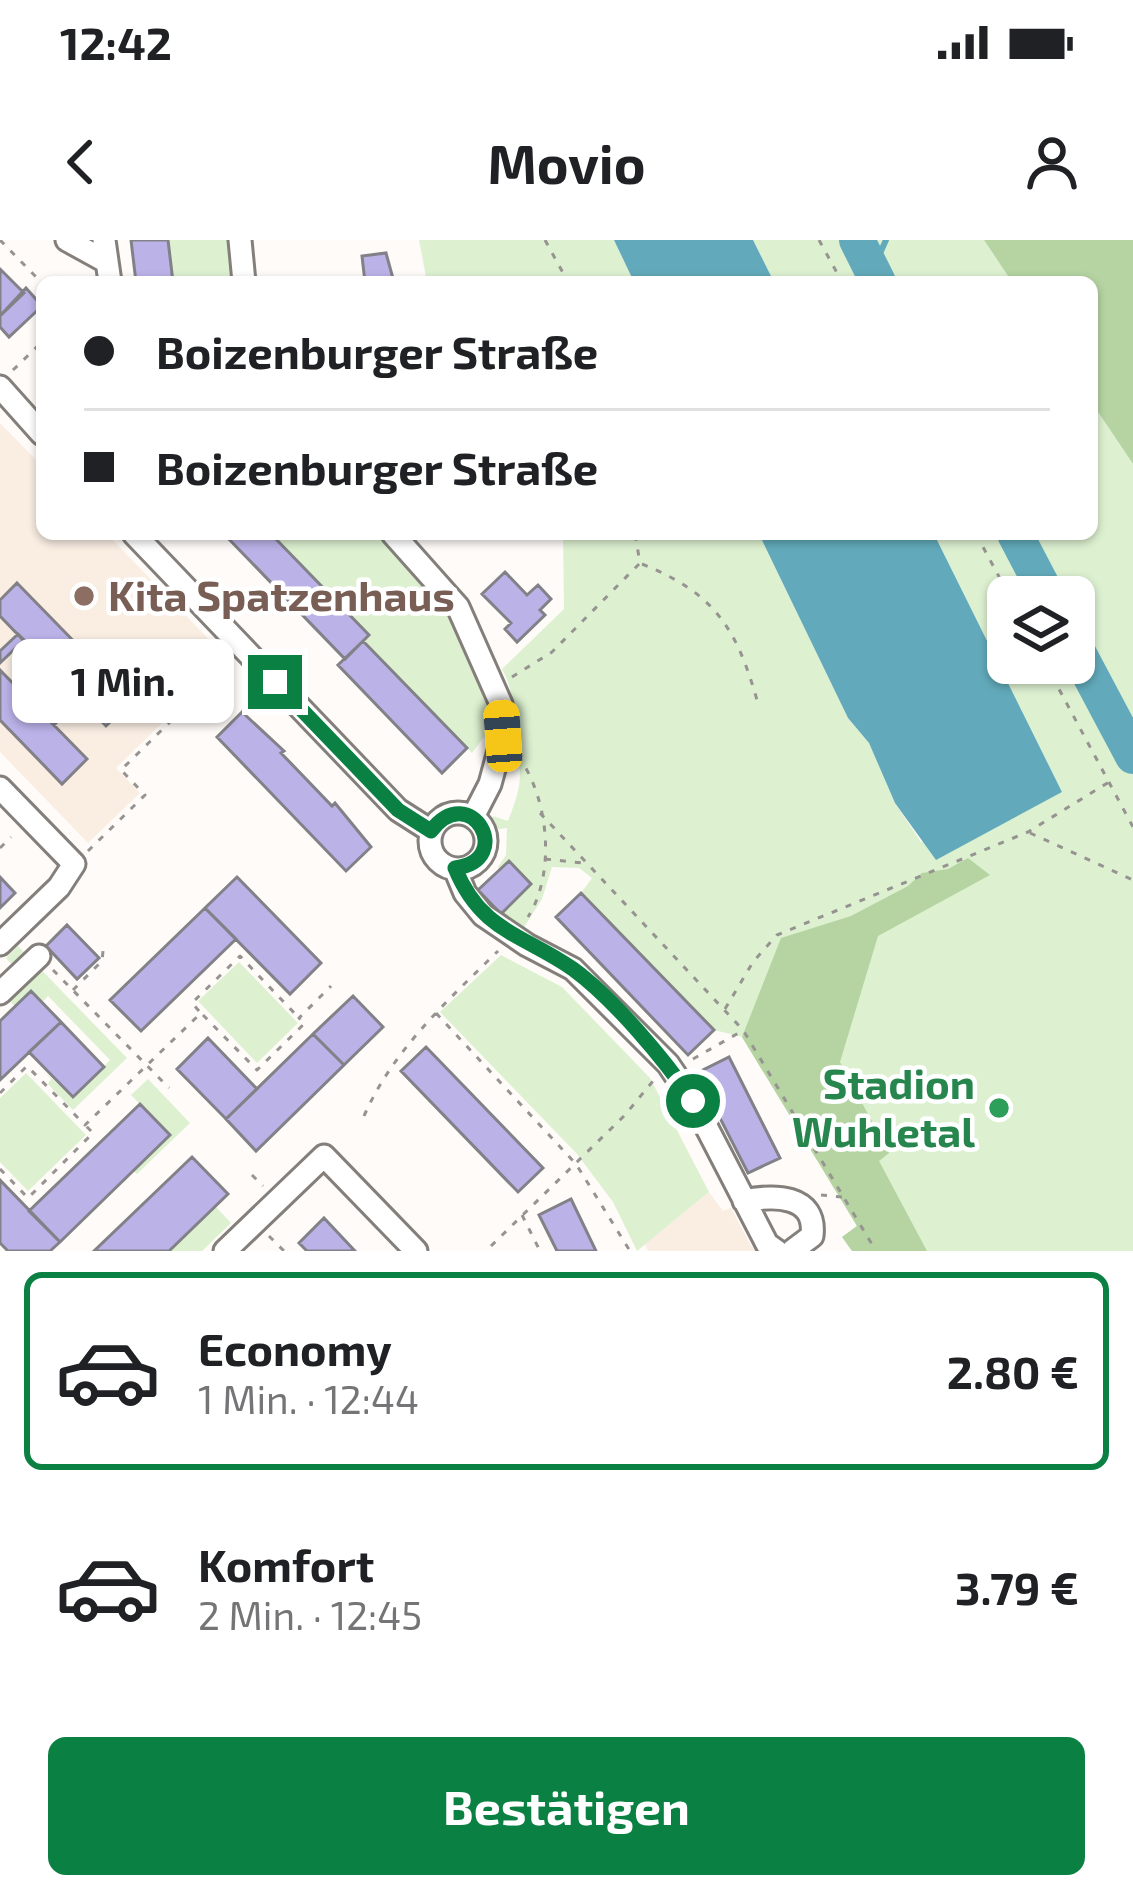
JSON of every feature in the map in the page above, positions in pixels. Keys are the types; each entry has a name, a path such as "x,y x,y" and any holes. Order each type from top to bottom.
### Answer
{"street":[{"path":"67,240 107,262"},
{"path":"240,240 243,276"},
{"path":"0,384 36,427"},
{"path":"140,540 398,810 431,831"},
{"path":"399,540 449,593 501,704 503,736 490,784 473,817"},
{"path":"0,788 74,864 59,887 0,944"},
{"path":"457,812 473,817 483,828 486,842 481,856 470,866 440,863 432,854 431,831 441,818 457,812"},
{"path":"455,868 474,904 513,936 573,969 672,1071 693,1101 767,1244 777,1251"},
{"path":"0,993 39,956"},
{"path":"225,1251 324,1156 416,1251"},
{"path":"744,1202 779,1197 797,1201 808,1210 812,1236 792,1251"}],"path":[{"path":"1,240 36,277"},
{"path":"545,240 565,276"},
{"path":"819,240 839,276"},
{"path":"0,384 36,349"},
{"path":"636,540 640,563"},
{"path":"979,540 999,576"},
{"path":"495,688 551,652 640,563"},
{"path":"640,563 680,579 706,599 732,630 757,700"},
{"path":"74,864 145,795 121,770 233,660"},
{"path":"1056,684 1133,827"},
{"path":"364,1116 388,1070 436,1013 513,936 539,900 545,859 540,813 527,767 503,736"},
{"path":"724,1011 753,962 777,935 1028,832 1109,782"},
{"path":"540,813 743,1030 876,1251"},
{"path":"1028,832 1133,880"},
{"path":"0,848 11,837"},
{"path":"545,859 585,863"},
{"path":"73,990 102,961 103,951"},
{"path":"39,956 169,1088"},
{"path":"240,956 304,1023 257,1070 200,1012 192,1003 240,956"},
{"path":"299,1018 331,986"},
{"path":"85,1125 200,1012"},
{"path":"436,1013 576,1164 630,1251"},
{"path":"490,1246 625,1115 652,1082 743,1030"},
{"path":"0,1093 27,1066 93,1133 28,1198 0,1169"},
{"path":"252,1175 265,1187"},
{"path":"521,1215 540,1251"}],"shaded area":[{"name":"Kita Spatzenhaus","path":"0,423 36,460 36,540 113,540 228,659 116,768 140,793 88,843 0,752"},
{"path":"709,1192 723,1211 731,1208 751,1246 759,1251 648,1251 645,1244"}],"green space":[{"path":"168,240 231,240 235,276 172,276"},
{"path":"419,240 614,240 631,276 426,276"},
{"path":"753,240 984,240 1008,276 771,276"},
{"path":"984,240 1133,240 1133,464 1098,412 1098,276 1008,276"},
{"path":"1098,412 1133,464 1133,1251 852,1251 842,1237 857,1226 742,1037 714,1030 581,893 592,878 579,868 552,867 542,899 523,929 501,914 531,884 510,861 500,870 507,828 492,830 493,816 508,821 520,778 511,695 502,669 564,609 563,540 762,540 848,718 869,743 895,803 921,842 1062,792 1008,684 1095,684 1095,576 987,576 987,641 937,540 1098,540"},
{"path":"277,540 387,540 400,554 453,621 479,672 492,726 472,753 363,641 368,634"},
{"path":"968,858 990,875 878,936 840,1062 889,1153 879,1161 927,1251 852,1251 842,1237 857,1226 742,1037 781,938 851,916 908,886 922,873 948,869"},
{"path":"18,946 127,1058 73,1110 48,1084 51,1079 43,1071 73,1097 110,1060 48,996 42,1002 31,991 15,1006 8,1000 0,1007 0,982 15,968 6,958"},
{"path":"501,955 562,987 650,1078 709,1192 637,1251 613,1202 577,1154 440,1012"},
{"path":"239,962 298,1023 257,1063 198,1001"},
{"path":"26,1073 86,1135 28,1191 0,1162 0,1098"},
{"path":"148,1079 190,1123 137,1174 134,1171 170,1135 131,1095"},
{"path":"215,1206 231,1223 202,1251 169,1251"}],"water":[{"path":"614,240 753,240 771,276 631,276"},
{"path":"762,540 937,540 987,641 987,684 1008,684 1062,792 936,860 895,803 869,743 848,718"}],"building":[{"path":"131,240 168,240 172,276 135,276"},
{"path":"386,253 392,276 364,276 362,256"},
{"path":"0,269 24,293 0,316"},
{"path":"26,288 36,299 36,312 9,337 0,327 0,316"},
{"path":"230,540 277,540 369,635 345,659"},
{"path":"505,572 527,595 538,585 551,599 540,610 545,615 517,642 505,629 511,623 482,594"},
{"path":"17,583 132,701 106,726 0,616 0,600"},
{"path":"18,634 24,640 0,663 0,651"},
{"path":"363,641 467,748 442,773 338,665"},
{"path":"0,670 87,759 62,784 0,720"},
{"path":"74,693 81,699 54,725 47,718"},
{"path":"242,712 332,806 335,803 371,847 346,871 217,737"},
{"path":"509,861 531,884 501,914 478,890"},
{"path":"0,877 15,893 0,908"},
{"path":"237,877 321,963 290,994 205,908"},
{"path":"581,893 714,1030 688,1055 556,917"},
{"path":"205,908 236,939 141,1031 110,1000"},
{"path":"67,925 99,958 77,979 46,946"},
{"path":"31,991 61,1022 0,1080 0,1021"},
{"path":"353,996 383,1027 344,1065 313,1034"},
{"path":"61,1022 104,1067 73,1097 29,1052"},
{"path":"313,1034 344,1065 256,1151 226,1119"},
{"path":"208,1038 257,1089 226,1119 177,1069"},
{"path":"426,1047 543,1168 518,1192 401,1071"},
{"path":"729,1057 780,1158 748,1173 697,1073"},
{"path":"140,1104 170,1135 60,1242 29,1211"},
{"path":"192,1157 228,1194 169,1251 94,1251"},
{"path":"0,1180 60,1242 50,1251 8,1251 0,1243"},
{"path":"571,1199 596,1251 557,1251 539,1215"},
{"path":"324,1218 355,1251 307,1251 299,1243"}],"waterway":[{"path":"857,240 875,276"},
{"path":"872,271 886,240"},
{"path":"1018,540 1037,576"},
{"path":"1095,684 1133,756"}],"place":[{"name":"Kita Spatzenhaus","path":"84,596"},
{"name":"Stadion Wuhletal","path":"999,1108"}],"route":[{"path":"275,682 398,810 431,831 441,818 457,812 473,817 483,828 486,842 481,856 470,866 455,868 465,893 497,927 573,969 668,1064 693,1101"}]}
